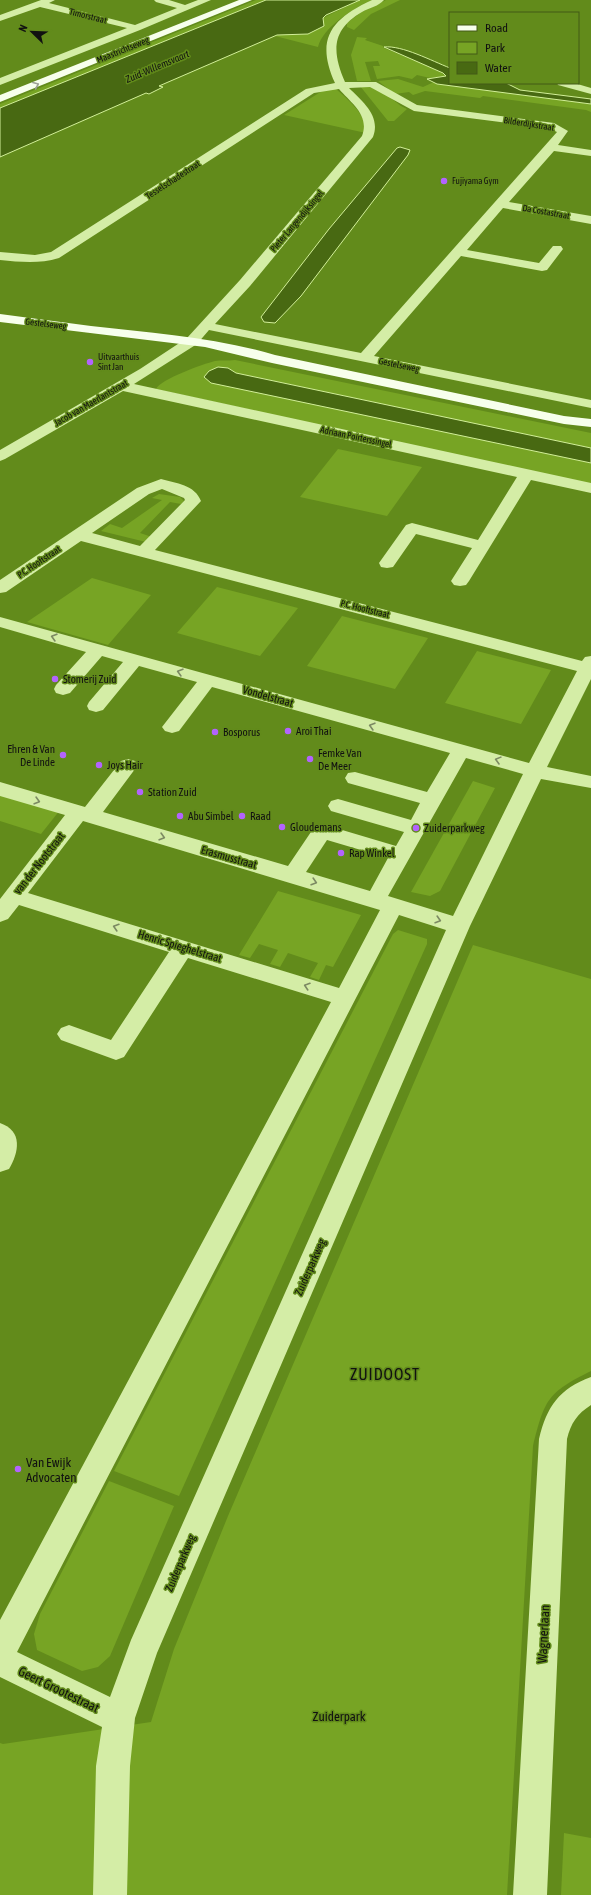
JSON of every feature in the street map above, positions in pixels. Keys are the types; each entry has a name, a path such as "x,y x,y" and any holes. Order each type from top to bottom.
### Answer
{"main road":[{"name":"Maastrichtseweg","path":"0,90 227,0"},
{"name":"Maastrichtseweg","path":"0,99 247,0"},
{"name":"Gestelseweg","path":"0,318 93,330 122,338 186,344 229,356 272,359 564,420 591,423"},
{"name":"Gestelseweg","path":"564,420 591,429"}],"street":[{"path":"0,18 50,0"},
{"path":"158,0 186,8"},
{"name":"Maastrichtseweg","path":"0,82 206,0"},
{"name":"Pieter Langendijksingel","path":"186,344 207,326 367,137 371,129 370,121 341,85 330,57 330,41 342,22 354,12 379,0"},
{"name":"Timorstraat","path":"12,2 36,5 137,28"},
{"path":"0,70 18,75"},
{"name":"Bilderdijkstraat","path":"341,85 372,84 414,108 550,126 562,131 551,147 364,358"},
{"path":"566,84 591,91"},
{"name":"Tesselschadestraat","path":"0,256 46,259 55,255 310,92 318,88 341,85"},
{"path":"551,147 591,153"},
{"name":"Da Costastraat","path":"501,204 591,220"},
{"path":"458,252 542,267 557,249"},
{"name":"Gestelseweg","path":"207,326 364,358 588,399"},
{"name":"Jacob van Maerlantstraat","path":"0,456 121,386 186,344"},
{"name":"Adriaan Poirterssingel","path":"121,386 591,488"},
{"path":"460,581 527,474"},
{"name":"P.C. Hooftstraat","path":"0,588 143,491 161,484 178,488 191,495 193,501 143,553"},
{"path":"387,563 412,528 483,546"},
{"name":"P.C. Hooftstraat","path":"79,535 143,553 589,665"},
{"name":"Vondelstraat","path":"0,622 535,771 591,782"},
{"path":"64,689 98,649"},
{"path":"96,706 135,659"},
{"name":"Zuiderparkweg","path":"110,1895 113,1766 119,1718 145,1644 459,926 589,665"},
{"path":"172,727 208,680"},
{"path":"0,1652 344,998 384,903 401,855 461,750"},
{"name":"van der Nootstraat","path":"0,914 84,814 128,766"},
{"path":"355,778 432,800"},
{"name":"Erasmusstraat","path":"0,790 293,875 459,926"},
{"path":"338,806 416,828"},
{"path":"293,875 322,831 401,855"},
{"name":"Henric Spieghelstraat","path":"14,896 344,998"},
{"path":"69,1034 116,1051 183,948"},
{"path":"0,1133 4,1137 4,1155 0,1162"},
{"name":"Wagnerlaan","path":"530,1895 553,1439 556,1423 564,1408 576,1397 591,1390"},
{"name":"Geert Grootestraat","path":"0,1660 119,1718"}],"green space":[{"path":"256,0 266,0 0,108 0,104"},
{"path":"360,0 372,0 348,13 333,25 326,32 318,47 275,36 323,18"},
{"path":"386,0 400,0 371,14 354,30 347,27 347,23 360,13"},
{"path":"357,37 367,38 365,40 383,46 384,48 435,69 446,76 430,78 417,75 412,79 399,76 377,79 373,66 380,66 378,61 365,62 371,81 357,81 351,55"},
{"path":"398,79 423,87 434,82 591,104 591,112 586,110 483,96 480,98 425,91 413,95 409,92 395,94 378,81"},
{"path":"368,85 383,92 407,109 394,121 388,121 360,86"},
{"path":"334,87 360,113 366,126 366,133 284,115 322,91"},
{"path":"235,360 591,433 591,448 236,373 228,368 209,371 524,449 591,463 591,485 156,389 159,385 166,381 192,369 215,361"},
{"path":"338,449 422,467 387,516 300,497"},
{"path":"159,494 180,497 184,501 181,504 170,502 140,533 152,537 146,542 101,531 110,524 122,528 162,500 152,498"},
{"path":"92,578 151,595 108,645 27,622"},
{"path":"217,587 298,608 260,656 177,633"},
{"path":"342,616 428,638 395,689 307,666"},
{"path":"477,651 551,670 521,724 445,703"},
{"path":"473,781 495,788 440,891 430,896 411,892"},
{"path":"0,791 60,810 41,834 0,821"},
{"path":"278,891 361,915 333,967 326,965 319,980 310,977 318,963 288,953 280,967 270,964 278,950 259,944 250,958 239,955"},
{"path":"398,930 427,939 427,944 179,1496 114,1471 393,934"},
{"name":"Zuiderpark","path":"473,945 591,979 591,1371 565,1385 550,1399 541,1418 533,1446 507,1895 0,1895 0,1743 3,1744 151,1722 174,1649 228,1516"},
{"path":"109,1481 174,1506 110,1656 98,1667 82,1671 37,1650 34,1634 40,1614"},
{"path":"564,1833 591,1838 591,1895 561,1895"}],"water":[{"name":"Zuid-Willemsvaart","path":"266,0 360,0 326,15 323,18 324,26 308,34 277,35 159,86 163,87 149,94 146,93 0,157 0,108"},
{"path":"384,47 399,48 449,68 449,84 508,84 520,90 591,99 591,104 437,84 427,79 446,76 443,73"},
{"path":"400,147 410,150 408,155 301,296 275,323 264,322 261,317 329,229 397,148"},
{"path":"218,367 228,368 236,373 591,448 591,463 211,383 204,377 209,371"}],"place":[{"name":"Fujiyama Gym","path":"444,181"},
{"name":"Uitvaarthuis Sint Jan","path":"90,362"},
{"name":"Stomerij Zuid","path":"55,679"},
{"name":"Aroi Thai","path":"288,731"},
{"name":"Bosporus","path":"215,732"},
{"name":"Ehren & Van De Linde","path":"63,755"},
{"name":"Femke Van De Meer","path":"310,759"},
{"name":"Joys Hair","path":"99,765"},
{"name":"Station Zuid","path":"140,792"},
{"name":"Abu Simbel","path":"180,816"},
{"name":"Raad","path":"242,816"},
{"name":"Gloudemans","path":"282,827"},
{"name":"Zuiderparkweg","path":"416,828"},
{"name":"Rap Winkel","path":"341,853"},
{"name":"Van Ewijk Advocaten","path":"18,1469"}],"district":[{"name":"ZUIDOOST","path":"385,1374"}]}
